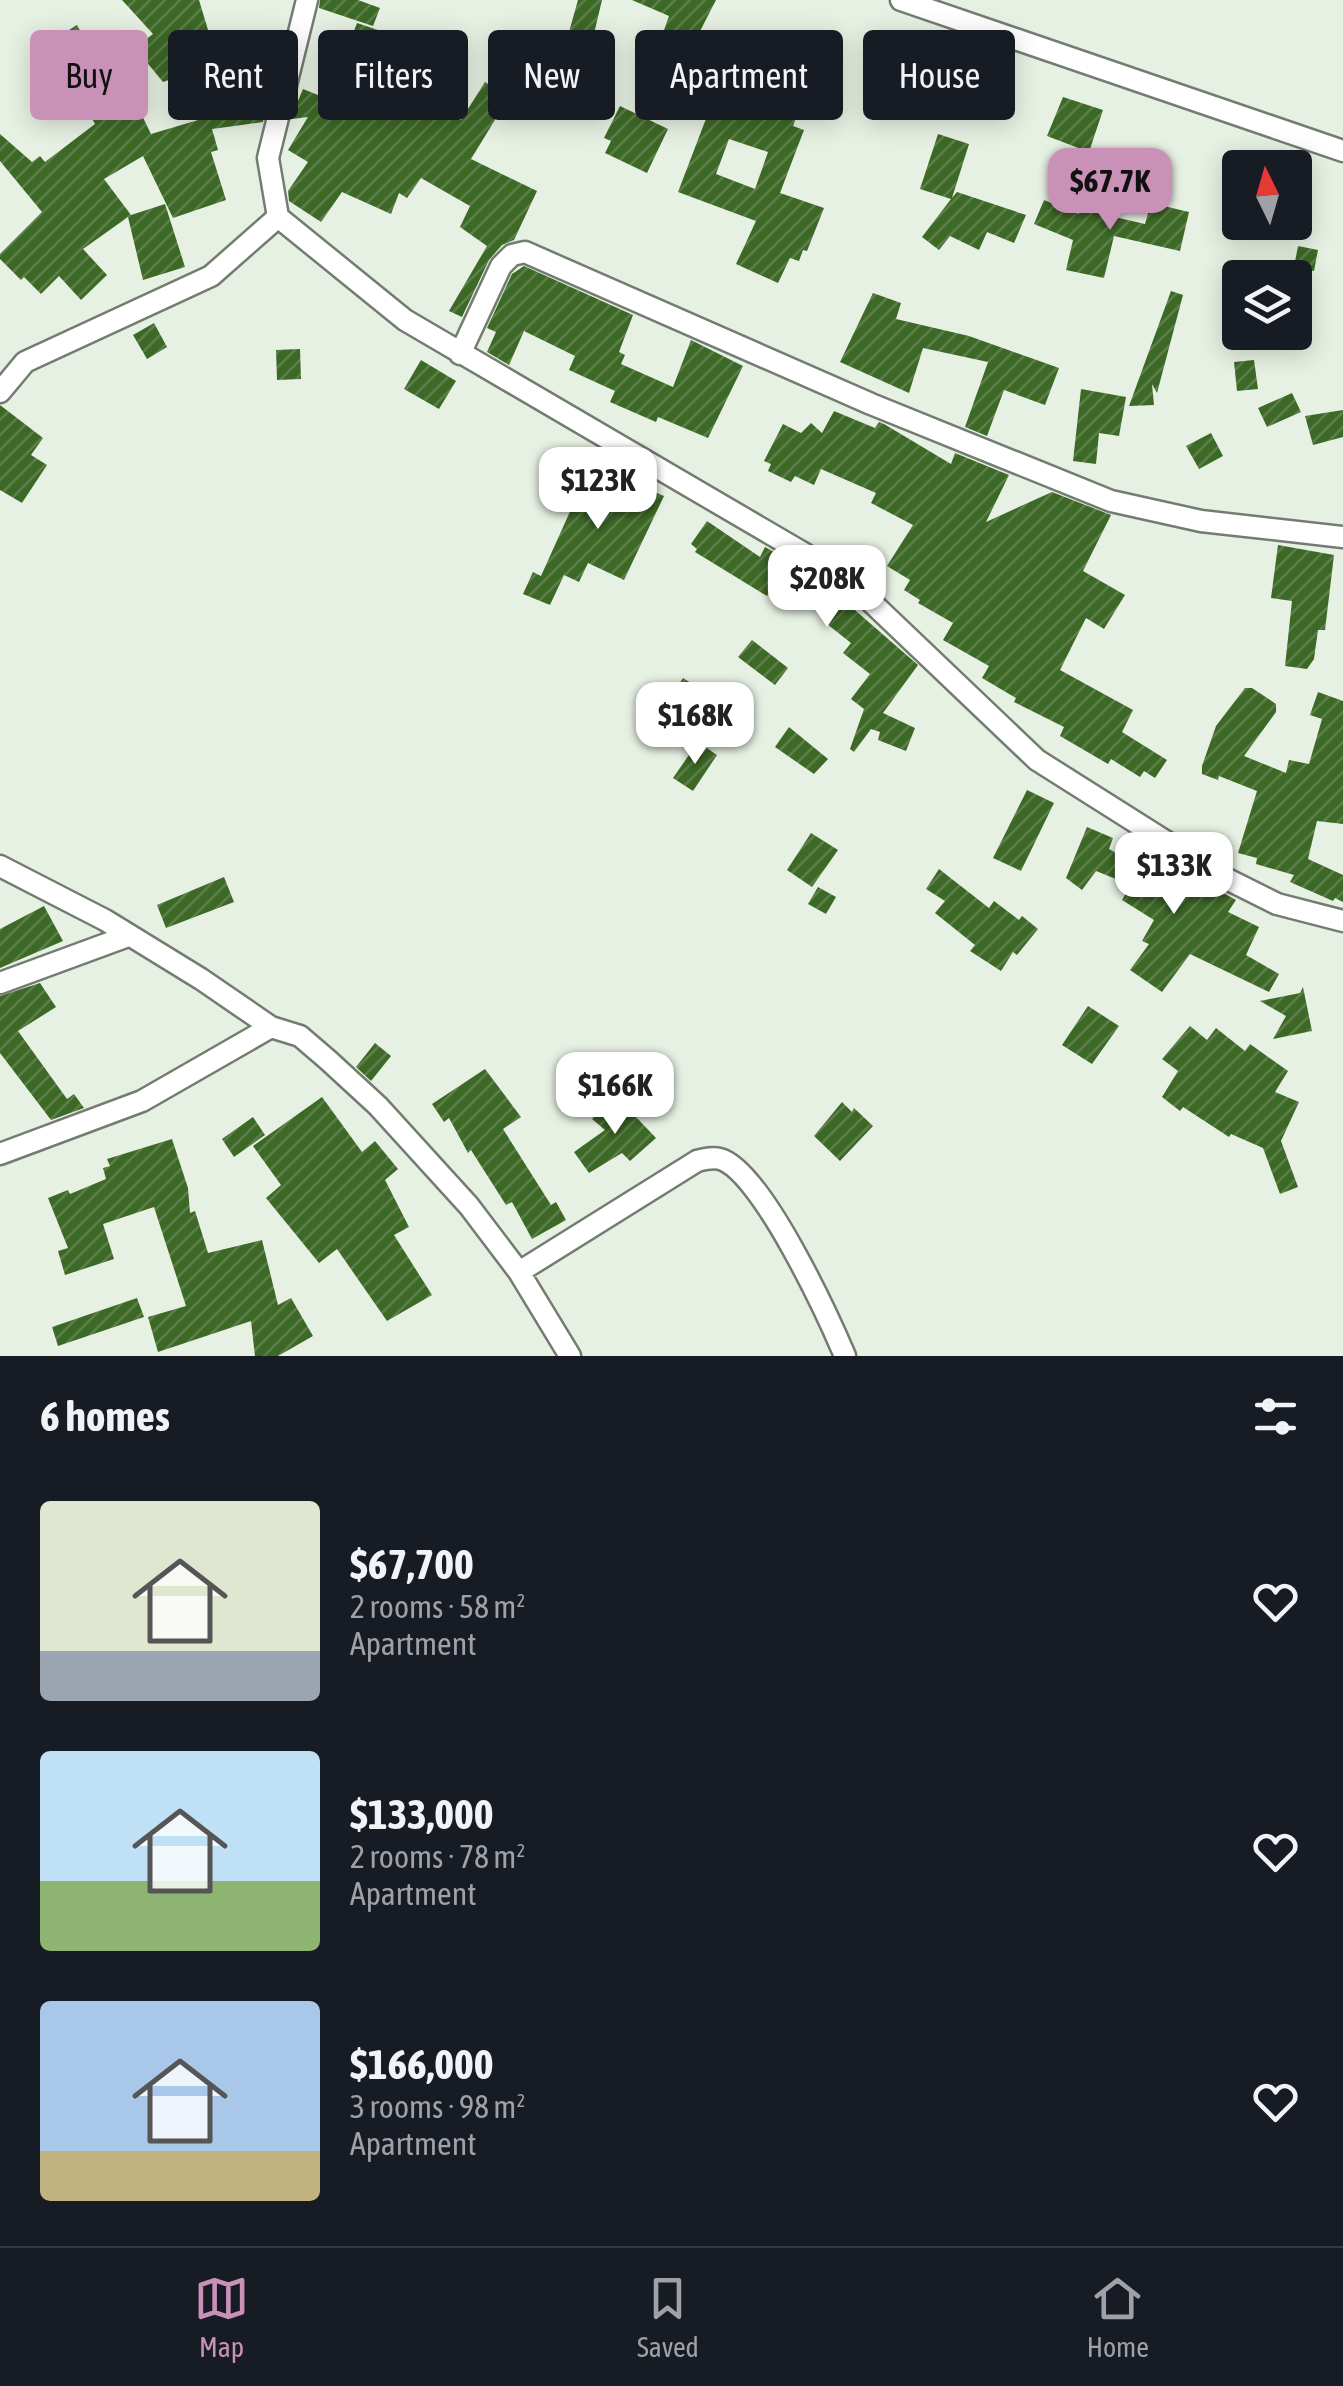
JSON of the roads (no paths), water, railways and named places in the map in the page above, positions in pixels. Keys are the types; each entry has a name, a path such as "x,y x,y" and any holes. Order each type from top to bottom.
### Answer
{"street":[{"path":"308,0 268,158 278,217 405,320 846,578 1037,760 1219,875 1277,904 1343,921"},
{"path":"901,0 1343,151"},
{"path":"0,392 25,362 211,276 278,217"},
{"path":"460,354 501,266 512,255 525,252 871,404 1111,501 1201,521 1343,537"},
{"path":"0,866 105,920 271,1027 300,1036 378,1106 469,1206 519,1272 570,1356"},
{"path":"0,982 128,936"},
{"path":"0,1154 142,1101 271,1027"},
{"path":"519,1272 698,1161 717,1157 733,1164 767,1206 814,1285 845,1356"}]}
